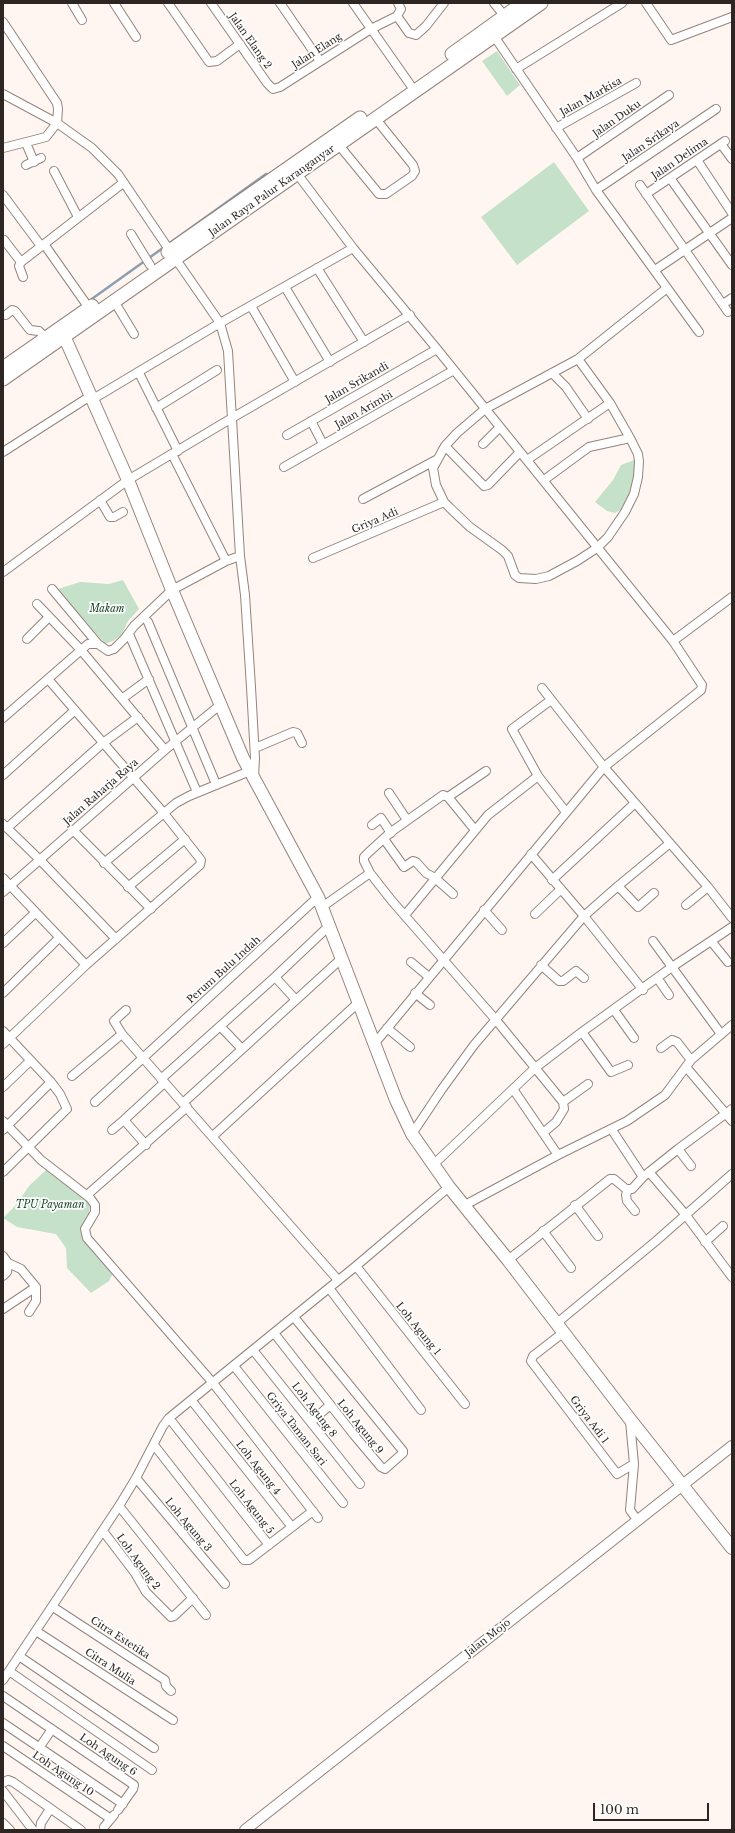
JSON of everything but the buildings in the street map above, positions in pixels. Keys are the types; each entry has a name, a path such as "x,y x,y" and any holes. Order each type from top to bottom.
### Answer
{"main road":[{"name":"Jalan Raya Palur Karanganyar","path":"294,170 491,32 507,20 523,3"},
{"name":"Jalan Raya Palur Karanganyar","path":"507,20 541,3"},
{"name":"Jalan Raya Palur Karanganyar","path":"3,368 46,338 62,332 87,304 150,265 169,250 294,170 338,144 375,118 412,87"},
{"name":"Jalan Raya Palur Karanganyar","path":"3,379 62,332 114,301 150,265"},
{"path":"62,332 128,480 220,705 252,775 320,902 396,1100 412,1134 449,1187 465,1205 561,1327 629,1418 732,1548"}],"street":[{"path":"72,3 82,20"},
{"path":"114,3 136,37"},
{"path":"168,3 209,62 217,61 240,44"},
{"name":"Jalan Elang 2","path":"211,3 267,84 273,88"},
{"path":"280,3 320,61"},
{"path":"353,3 412,87"},
{"path":"398,3 401,9 397,16 409,33 416,35 426,26 444,3"},
{"path":"494,3 507,20"},
{"path":"516,69 622,3"},
{"path":"646,3 671,40 732,18"},
{"name":"Jalan Elang","path":"273,88 280,86 371,29 397,16"},
{"path":"3,22 56,102 58,109 57,123 46,137 3,148"},
{"path":"491,32 577,158 596,190 699,332"},
{"name":"Jalan Markisa","path":"556,128 636,83"},
{"path":"3,94 57,123 92,148 124,183 220,323 226,340 229,358 240,556 245,595 254,748 252,775 216,784 176,803 163,812 104,863"},
{"name":"Jalan Duku","path":"577,158 669,95"},
{"name":"Jalan Srikaya","path":"596,190 716,109"},
{"path":"338,144 375,191 381,195 386,194 412,176 415,172 413,165 375,118"},
{"path":"26,142 34,162"},
{"name":"Jalan Delima","path":"646,194 723,142 732,159"},
{"path":"697,160 732,213"},
{"path":"294,170 353,248 410,315 673,642 701,682 701,690 604,767 530,854 375,1043"},
{"path":"54,171 78,217"},
{"path":"670,178 732,265"},
{"path":"23,277 19,266 21,262 124,183"},
{"path":"640,185 725,308 732,298"},
{"path":"3,195 87,304"},
{"path":"655,270 732,218"},
{"path":"131,234 150,265"},
{"path":"4,240 21,262"},
{"path":"3,452 92,397 138,373 220,323 353,248"},
{"path":"317,268 364,342"},
{"path":"285,287 330,362"},
{"path":"578,359 610,403 638,454 638,477 634,494 617,524 608,537 597,548 549,576 536,579 519,578 515,575 508,556 470,527 444,502 434,479 433,468 436,460 445,446 457,433 485,409 578,359 667,288"},
{"path":"114,301 134,334"},
{"path":"251,306 295,382"},
{"path":"6,315 12,310 15,311 30,330 39,331 46,338"},
{"path":"4,570 128,480 410,315"},
{"name":"Jalan Srikandi","path":"287,435 437,349"},
{"path":"156,408 217,370"},
{"name":"Jalan Arimbi","path":"284,467 454,370"},
{"path":"138,373 156,408 226,561"},
{"path":"552,373 569,391 588,420"},
{"path":"527,460 588,420 610,403"},
{"path":"311,422 323,444"},
{"path":"483,444 500,427"},
{"path":"544,480 589,446 630,438"},
{"path":"445,446 484,486 488,485 520,452"},
{"path":"363,499 436,460"},
{"path":"100,500 110,517 114,517 123,512"},
{"name":"Griya Adi","path":"313,558 444,502"},
{"path":"52,589 98,644 105,650 110,650 118,645 129,634 134,626 172,590 226,561 240,556"},
{"path":"673,642 732,597"},
{"path":"37,604 81,650 165,750"},
{"path":"27,639 49,617"},
{"path":"148,622 216,784"},
{"path":"129,634 197,792"},
{"path":"3,718 81,650 90,643 98,644"},
{"path":"122,698 149,678"},
{"path":"3,1044 86,965 200,865 201,860 200,856 186,839 74,711 48,679"},
{"path":"542,688 604,767 670,842 732,918"},
{"path":"551,700 512,729 538,776 566,812"},
{"name":"Jalan Raharja Raya","path":"3,892 165,750 220,705"},
{"path":"3,775 74,711"},
{"path":"116,939 40,859 5,826 103,744 138,717"},
{"path":"254,748 293,732 297,733 302,743"},
{"path":"448,797 486,770"},
{"path":"405,915 492,811 538,776"},
{"path":"389,794 407,820"},
{"path":"475,830 448,797 442,795 391,833 364,857 364,861 370,873 496,1020 563,1102 564,1109 556,1122 543,1133"},
{"path":"552,880 636,803"},
{"path":"372,825 381,818 391,833"},
{"path":"73,830 151,909"},
{"path":"128,887 186,839"},
{"path":"384,839 404,867 414,861 426,873 435,878 453,894"},
{"path":"412,1134 453,1074 541,965 584,916 670,842"},
{"path":"530,854 584,916 643,990"},
{"name":"Perum Bulu Indah","path":"95,1102 142,1057 320,902 370,873"},
{"path":"3,878 86,965"},
{"path":"618,886 638,907 654,894"},
{"path":"686,905 708,887"},
{"path":"535,914 560,890"},
{"path":"484,910 502,930"},
{"path":"3,943 35,912"},
{"path":"112,1130 220,1026 330,925"},
{"path":"433,1166 535,1068 582,1032 658,979 672,967 732,927"},
{"path":"3,993 59,938"},
{"path":"653,941 721,1034"},
{"path":"711,941 728,962"},
{"path":"50,1082 4,1126 41,1160 87,1195 146,1145 242,1050 342,958"},
{"path":"411,962 429,977"},
{"path":"541,965 559,981 563,981 576,971 584,978"},
{"path":"275,977 296,1000"},
{"path":"658,979 669,995"},
{"path":"415,993 430,1005"},
{"path":"213,1136 359,1002"},
{"path":"126,1010 114,1021 122,1034 338,1280"},
{"path":"614,1010 634,1038"},
{"path":"465,1205 558,1155 612,1130 665,1094 688,1064 732,1025"},
{"path":"220,1026 242,1050"},
{"path":"387,1028 410,1047"},
{"path":"3,1032 60,1094 67,1109 3,1172"},
{"path":"582,1032 611,1072 628,1064"},
{"path":"72,1076 122,1034"},
{"path":"661,1048 672,1040 677,1042 688,1064 729,1111 732,1121"},
{"path":"3,1087 30,1061"},
{"path":"563,1102 588,1084"},
{"path":"513,1089 558,1155"},
{"path":"635,1211 627,1201 626,1195 628,1190 634,1187 678,1148 729,1111"},
{"path":"124,1120 146,1145"},
{"path":"612,1130 646,1175 685,1214 732,1277"},
{"path":"678,1148 691,1166"},
{"path":"561,1327 685,1214 732,1174"},
{"path":"508,1260 575,1205 612,1178 628,1190"},
{"path":"3,1680 119,1506 136,1478 163,1426 169,1418 192,1401 356,1266 449,1187"},
{"name":"Loh Agung 4","path":"87,1195 95,1205 95,1212 85,1229 87,1238 213,1383 318,1518"},
{"path":"575,1205 598,1236"},
{"path":"705,1242 723,1226"},
{"path":"543,1231 571,1268"},
{"path":"3,1276 7,1272 5,1259"},
{"path":"5,1259 21,1269 36,1287 36,1301 28,1312"},
{"name":"Loh Agung 1","path":"356,1266 465,1404"},
{"path":"3,1309 36,1287"},
{"path":"328,1288 421,1410"},
{"name":"Loh Agung 9","path":"274,1333 382,1469 385,1468 403,1453 403,1451 294,1317"},
{"name":"Griya Adi 1","path":"561,1327 533,1356 531,1361 617,1474 634,1464"},
{"name":"Loh Agung 8","path":"253,1350 360,1484"},
{"name":"Griya Taman Sari","path":"234,1366 343,1503"},
{"name":"Loh Agung 4","path":"192,1401 292,1527"},
{"path":"311,1422 330,1405"},
{"name":"Loh Agung 5","path":"154,1445 244,1560 249,1560 269,1545 169,1418"},
{"path":"629,1418 634,1464 630,1510 635,1518"},
{"name":"Jalan Mojo","path":"245,1830 635,1518 683,1485 732,1446"},
{"name":"Loh Agung 3","path":"136,1478 225,1584"},
{"name":"Loh Agung 2","path":"119,1506 206,1615"},
{"path":"269,1545 313,1511"},
{"name":"Loh Agung 2","path":"103,1531 135,1573 146,1592 171,1617 193,1598"},
{"name":"Citra Estetika","path":"53,1607 166,1680 166,1686 170,1691"},
{"name":"Citra Mulia","path":"36,1631 173,1720"},
{"path":"19,1656 154,1748"},
{"path":"9,1671 152,1770"},
{"name":"Loh Agung 6","path":"3,1696 134,1785 133,1789 117,1811"},
{"path":"3,1723 39,1748 117,1811 104,1827"},
{"path":"39,1748 52,1729"},
{"name":"Loh Agung 10","path":"3,1746 117,1811"},
{"path":"3,1784 8,1780 13,1782 81,1830"},
{"path":"3,1791 33,1830"},
{"path":"40,1830 41,1823 50,1809"},
{"path":"3,1823 10,1830"}],"green space":[{"path":"497,51 520,85 507,96 482,61"},
{"path":"554,162 589,211 517,265 481,217"},
{"path":"634,460 636,464 635,484 624,508 615,513 607,511 595,502 613,480 621,465"},
{"name":"Makam","path":"123,580 139,609 128,621 122,634 113,641 105,644 58,589 80,582 109,584"},
{"name":"TPU Payaman","path":"47,1169 85,1198 90,1205 89,1213 84,1222 82,1233 113,1273 109,1281 91,1293 67,1268 66,1248 56,1234 17,1227 3,1218 16,1205 29,1186"}],"waterway":[{"path":"89,301 266,174"}]}
